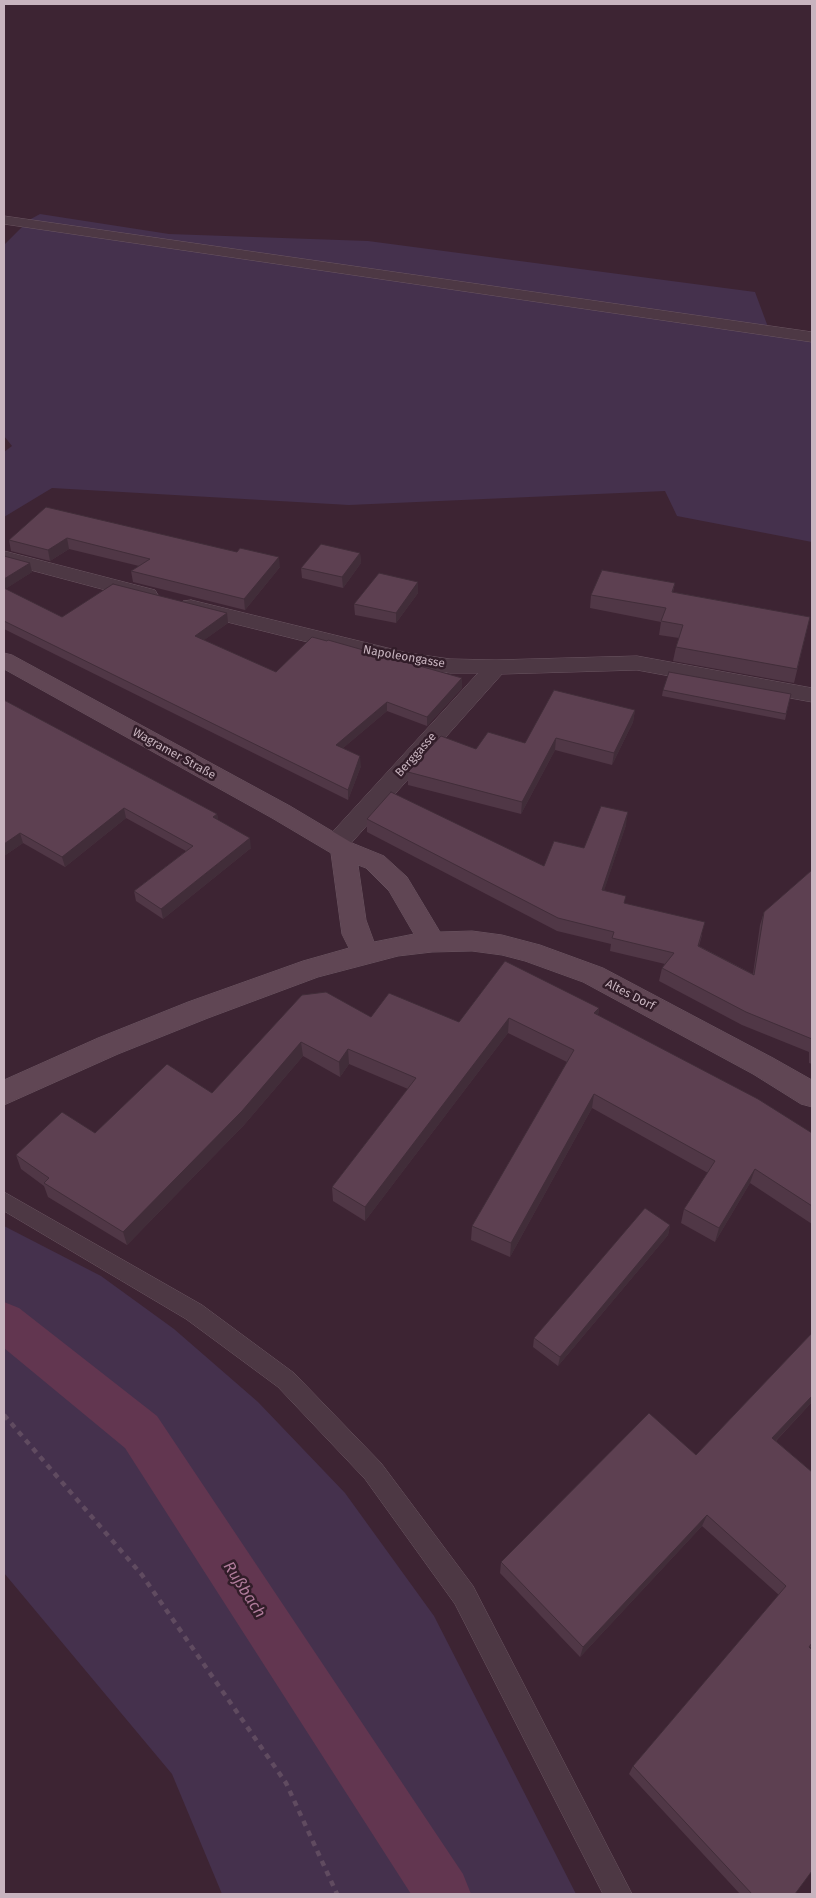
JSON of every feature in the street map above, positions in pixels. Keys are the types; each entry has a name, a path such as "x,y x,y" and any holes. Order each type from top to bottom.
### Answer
{"main road":[{"name":"Wagramer Straße","path":"4,660 339,846 365,856 386,871 406,896 432,942"},
{"path":"339,846 356,934 366,954"},
{"name":"Altes Dorf","path":"4,1093 108,1046 198,1010 314,968 366,954 432,942 472,941 502,945 530,952 584,972 636,997 812,1095"}],"street":[{"path":"4,220 812,337"},
{"name":"Napoleongasse","path":"4,557 408,660 450,666 496,667 637,663 812,696"},
{"name":"Berggasse","path":"339,846 496,667"}],"lane":[{"path":"4,1201 194,1312 286,1380 373,1471 464,1595 618,1894"}],"path":[{"path":"4,1415 142,1576 164,1607 286,1783 337,1894"}],"shaded area":[{"path":"40,214 169,234 368,241 755,292 768,327 812,333 812,542 677,516 665,491 349,505 52,488 4,517 4,452 12,446 4,436 4,245 29,220"},
{"path":"4,1226 101,1276 174,1329 258,1402 345,1493 434,1616 576,1894 222,1894 172,1774 4,1573"}],"building":[{"path":"46,507 237,552 240,548 279,557 244,599 131,571 150,559 67,538 48,550 9,540"},
{"path":"321,544 360,553 342,577 301,568"},
{"path":"4,556 30,563 4,579"},
{"path":"602,570 675,583 672,592 810,617 797,669 676,647 683,625 661,621 666,608 591,595"},
{"path":"379,573 418,582 396,613 354,604"},
{"path":"113,584 227,613 195,636 276,672 312,637 462,678 427,717 387,702 336,745 360,756 348,790 4,621 4,588 62,617"},
{"path":"669,672 791,694 786,714 663,690"},
{"path":"554,690 635,710 614,753 556,738 522,802 408,772 441,736 476,749 488,732 525,743"},
{"path":"4,700 217,814 213,817 250,838 161,909 134,891 193,846 124,808 62,857 20,833 4,844"},
{"path":"391,792 544,866 554,841 584,848 601,806 628,812 602,890 626,896 624,903 705,922 698,946 754,975 764,912 812,870 812,1039 746,1012 662,968 674,953 612,938 614,932 558,918 367,819"},
{"path":"505,961 599,1008 594,1013 758,1099 812,1133 812,1206 755,1169 719,1228 684,1209 715,1161 594,1094 511,1243 472,1226 574,1050 509,1018 365,1207 332,1187 416,1078 348,1049 339,1062 301,1042 242,1111 123,1232 44,1183 49,1178 16,1155 62,1112 95,1133 167,1064 212,1093 302,995 326,992 371,1017 389,993 459,1022"},
{"path":"645,1208 670,1225 560,1357 534,1338"},
{"path":"812,1333 812,1396 772,1438 812,1472 812,1643 809,1647 812,1650 812,1871 795,1894 752,1894 633,1766 786,1586 707,1515 583,1647 501,1562 649,1413 696,1455"}],"waterway":[{"name":"Rußbach","path":"4,1322 141,1432 443,1894"}]}
